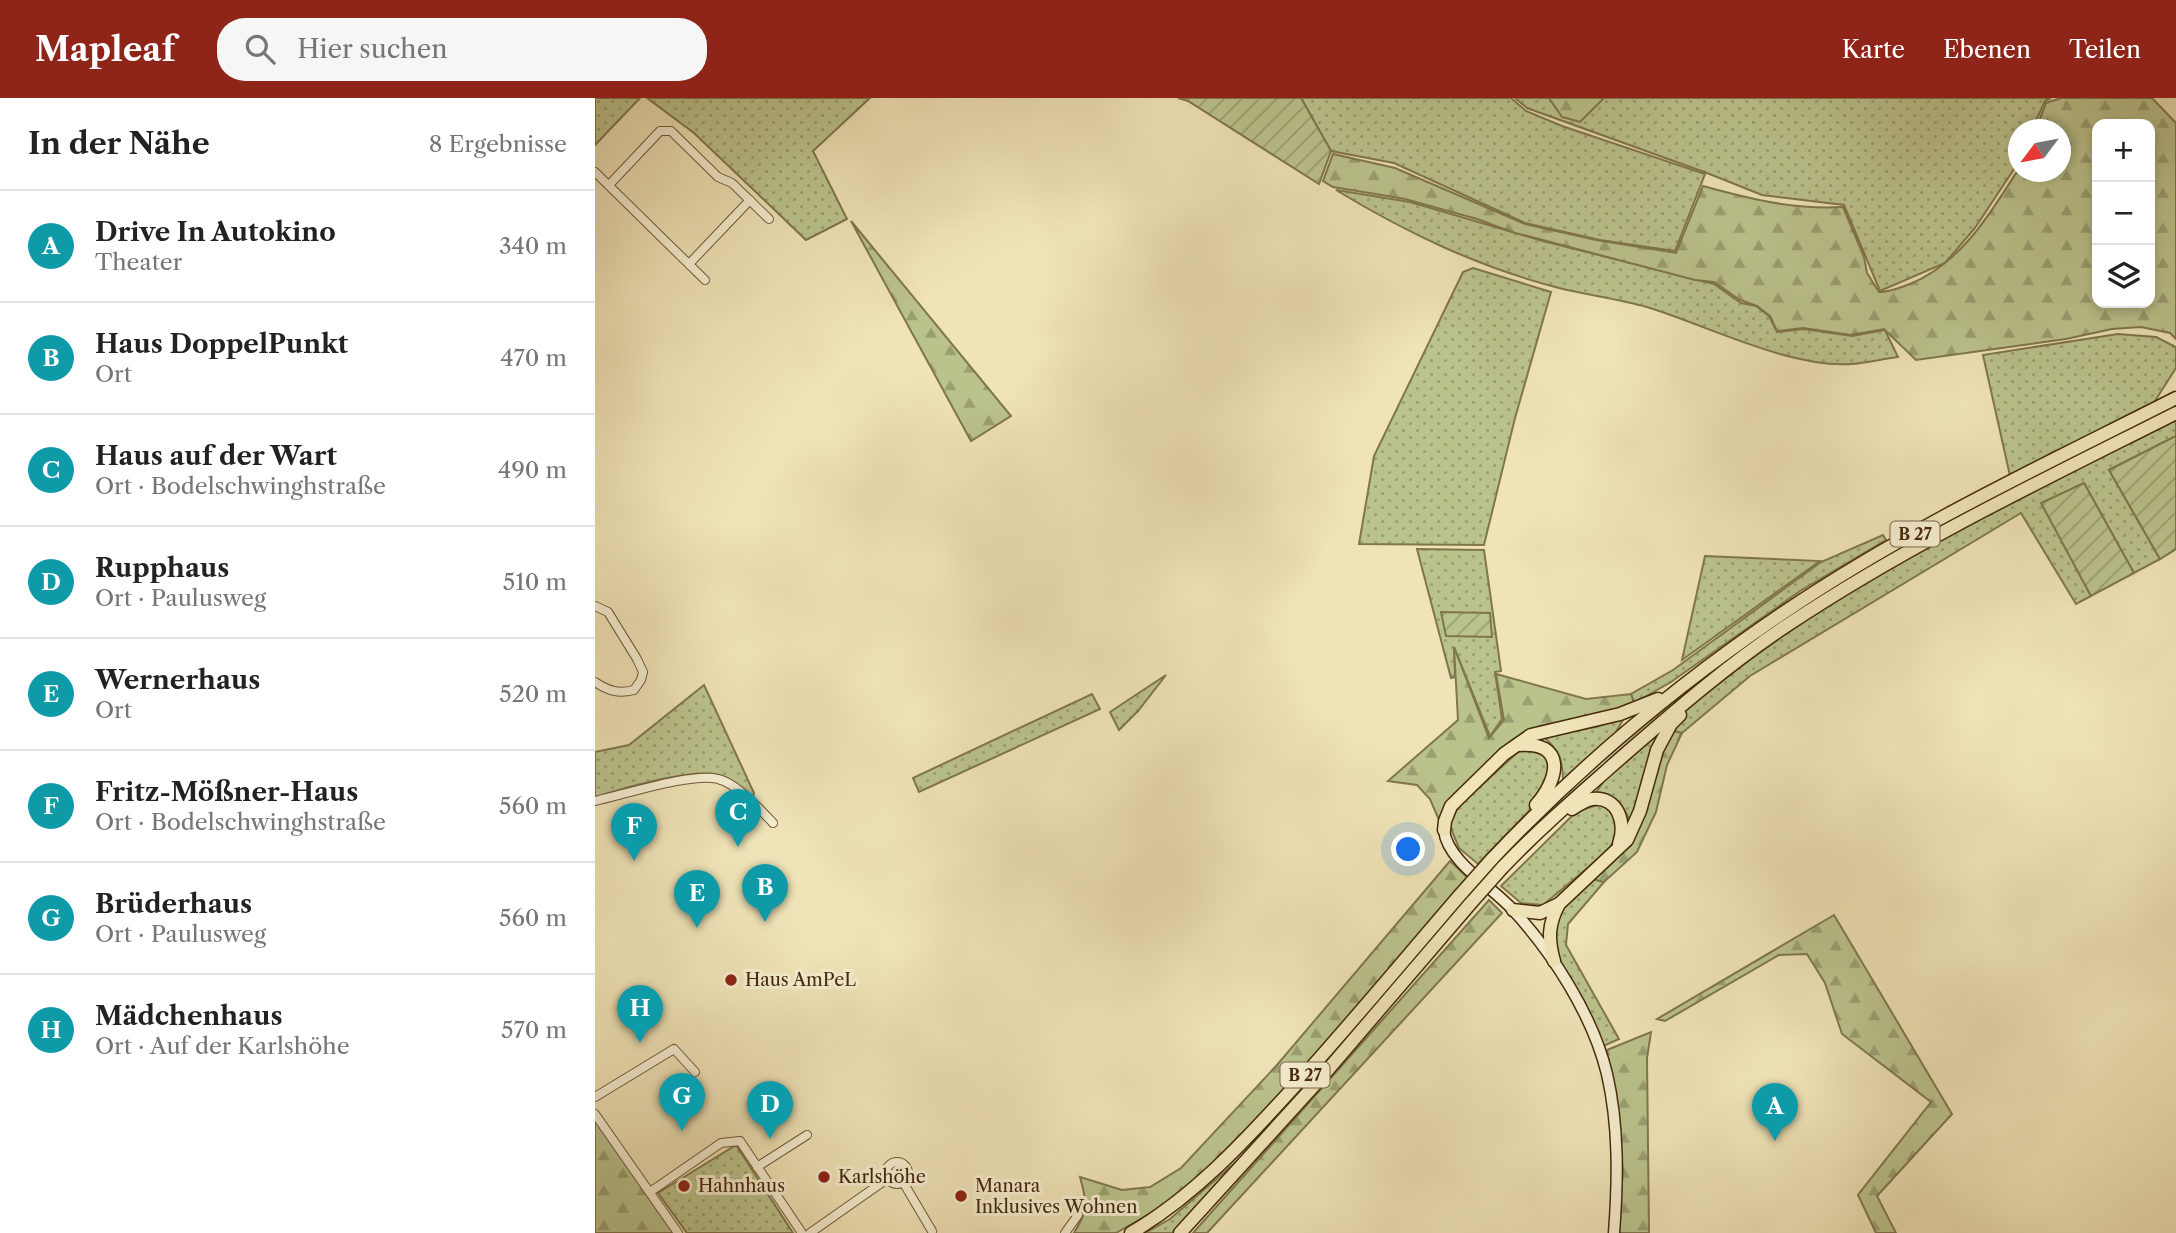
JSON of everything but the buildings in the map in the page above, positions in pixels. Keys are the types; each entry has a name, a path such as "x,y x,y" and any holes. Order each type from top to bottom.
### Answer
{"highway":[{"name":"B 27","path":"1180,1233 1320,1079 1465,900 1492,859 1586,767 1670,695 1787,610 1866,561 1968,504 2176,398"},
{"name":"B 27","path":"1131,1233 1154,1220 1190,1192 1247,1139 1465,900 1502,868 1539,829 1705,685 1790,624 1874,572 1963,522 2176,413"},
{"name":"B 27","path":"1559,904 1627,840 1640,811 1657,750 1671,724 1705,685"},
{"name":"B 27","path":"1444,830 1451,806 1504,754 1531,735 1621,714 1670,695"},
{"name":"B 27","path":"1518,745 1539,746 1549,751 1554,761 1555,772 1551,785 1534,807 1531,818"},
{"name":"B 27","path":"1539,829 1554,823 1583,802 1600,799 1617,810 1622,822 1623,832 1616,851"},
{"path":"1513,910 1540,913 1559,904"},
{"path":"1554,961 1549,930 1559,904"}],"main road":[{"path":"1444,830 1453,853 1513,910 1554,961 1599,1048 1607,1073 1616,1138 1617,1197 1614,1233"}],"street":[{"path":"609,186 660,131 671,131 718,177 732,183 769,219"},
{"path":"595,172 705,280"},
{"path":"689,264 750,200"},
{"path":"595,606 608,612 643,672 634,690 620,693 605,689 595,682"},
{"path":"595,801 688,779 718,778 734,788 773,822"},
{"path":"595,1097 674,1049 695,1072"},
{"path":"595,1114 678,1233"},
{"path":"757,1167 807,1135"},
{"path":"650,1192 721,1143 740,1141 802,1233"},
{"path":"899,1162 906,1167 908,1172 903,1182 894,1184 887,1179 888,1166 899,1162"},
{"path":"810,1233 887,1179"},
{"path":"903,1182 932,1231"},
{"path":"1065,1233 1078,1215"}],"green space":[{"path":"595,98 640,98 595,145"},
{"path":"647,98 870,98 813,151 847,219 806,240 694,133"},
{"path":"1178,98 1301,98 1331,151 1319,184 1188,101"},
{"path":"1301,98 1511,98 1526,111 1562,126 1705,174 1675,251 1600,240 1525,223 1394,163 1331,151"},
{"path":"1515,98 2051,98 2045,101 2037,119 2008,119 2008,178 1975,228 1945,263 1880,291 1844,205 1762,195 1527,108"},
{"path":"1549,98 1604,98 1580,122 1562,117"},
{"path":"2061,98 2152,98 2176,123 2176,339 2170,333 2141,327 2112,329 2066,339 1916,360 1884,329 1851,335 1803,328 1777,331 1770,316 1714,282 1695,280 1512,232 1477,219 1405,199 1333,187 1323,181 1333,154 1395,168 1525,224 1596,240 1676,253 1703,186 1773,202 1807,207 1843,207 1864,257 1867,273 1879,292 1883,292 1910,284 1944,264 1973,236 2010,182 2071,182 2071,119 2040,119 2046,103"},
{"path":"1336,190 1410,202 1543,241 1714,284 1741,303 1756,306 1769,316 1777,332 1803,329 1852,336 1885,330 1898,357 1851,364 1801,359 1748,344 1647,307 1529,280 1444,247"},
{"path":"851,221 1011,416 971,441"},
{"path":"1473,268 1551,292 1515,418 1484,545 1359,544 1374,456 1463,272"},
{"path":"2118,334 2156,337 2176,347 2176,368 2148,412 2053,452 2010,476 1983,355"},
{"path":"2176,413 2176,436 2109,470 2160,559 2134,573 2084,483 2042,504 2091,596 2076,604 2021,513 1750,676 1682,733 1668,730 1705,685 1874,572"},
{"path":"2176,436 2176,549 2160,559 2109,470"},
{"path":"2084,483 2134,573 2091,596 2041,503"},
{"path":"1883,535 1886,540 1800,591 1671,682 1634,703 1631,694 1673,670 1821,562"},
{"path":"1417,549 1484,550 1501,671 1495,672 1502,719 1490,736 1454,647 1455,677 1451,678"},
{"path":"1705,556 1820,561 1682,660"},
{"path":"1441,612 1490,613 1492,637 1446,636"},
{"path":"1454,647 1489,738 1504,720 1496,674 1586,699 1631,694 1634,703 1610,712 1540,726 1512,740 1454,794 1439,820 1430,799 1417,785 1388,781 1458,720"},
{"path":"1166,675 1138,711 1119,730 1110,712"},
{"path":"704,685 754,793 752,799 726,778 710,774 678,776 595,797 595,752 629,745"},
{"path":"1092,694 1100,709 919,792 913,778"},
{"path":"1624,718 1615,734 1563,780 1559,755 1542,736 1596,727"},
{"path":"1664,726 1630,821 1618,801 1596,793 1606,777"},
{"path":"1668,730 1682,733 1667,765 1656,812 1637,852 1604,882 1588,878 1616,851"},
{"path":"1536,749 1544,753 1550,766 1548,786 1527,813 1478,864 1459,848 1449,824 1459,806 1519,751"},
{"path":"1600,804 1615,814 1618,832 1609,850 1543,905 1521,903 1501,886 1576,812"},
{"path":"1450,861 1468,878 1267,1110 1193,1183 1163,1206 1116,1233 1074,1233 1085,1206 1080,1177 1122,1190 1150,1187 1181,1168 1277,1065"},
{"path":"1588,878 1604,882 1568,924 1566,945 1619,1039 1599,1048 1554,961 1554,914"},
{"path":"1489,900 1502,913 1207,1233 1193,1233"},
{"path":"1834,915 1952,1114 1877,1196 1896,1233 1876,1233 1858,1195 1931,1102 1842,1034 1825,983 1807,954 1779,955 1665,1021 1657,1019"},
{"path":"1651,1032 1647,1058 1649,1233 1618,1233 1623,1170 1607,1050"},
{"path":"595,1114 676,1233 595,1233"},
{"path":"736,1145 793,1233 687,1233 658,1193"},
{"path":"1243,1156 1172,1233 1145,1233 1170,1219"}],"place":[{"name":"Haus auf der Wart","path":"738,847"},
{"name":"Fritz-Mößner-Haus","path":"634,861"},
{"name":"Haus DoppelPunkt","path":"765,922"},
{"name":"Wernerhaus","path":"697,928"},
{"name":"Haus AmPeL","path":"731,980"},
{"name":"Mädchenhaus","path":"640,1043"},
{"name":"Brüderhaus","path":"682,1131"},
{"name":"Rupphaus","path":"770,1139"},
{"name":"Drive In Autokino","path":"1775,1141"},
{"name":"Karlshöhe","path":"824,1177"},
{"name":"Hahnhaus","path":"684,1186"},
{"name":"Manara Inklusives Wohnen","path":"961,1196"}]}
